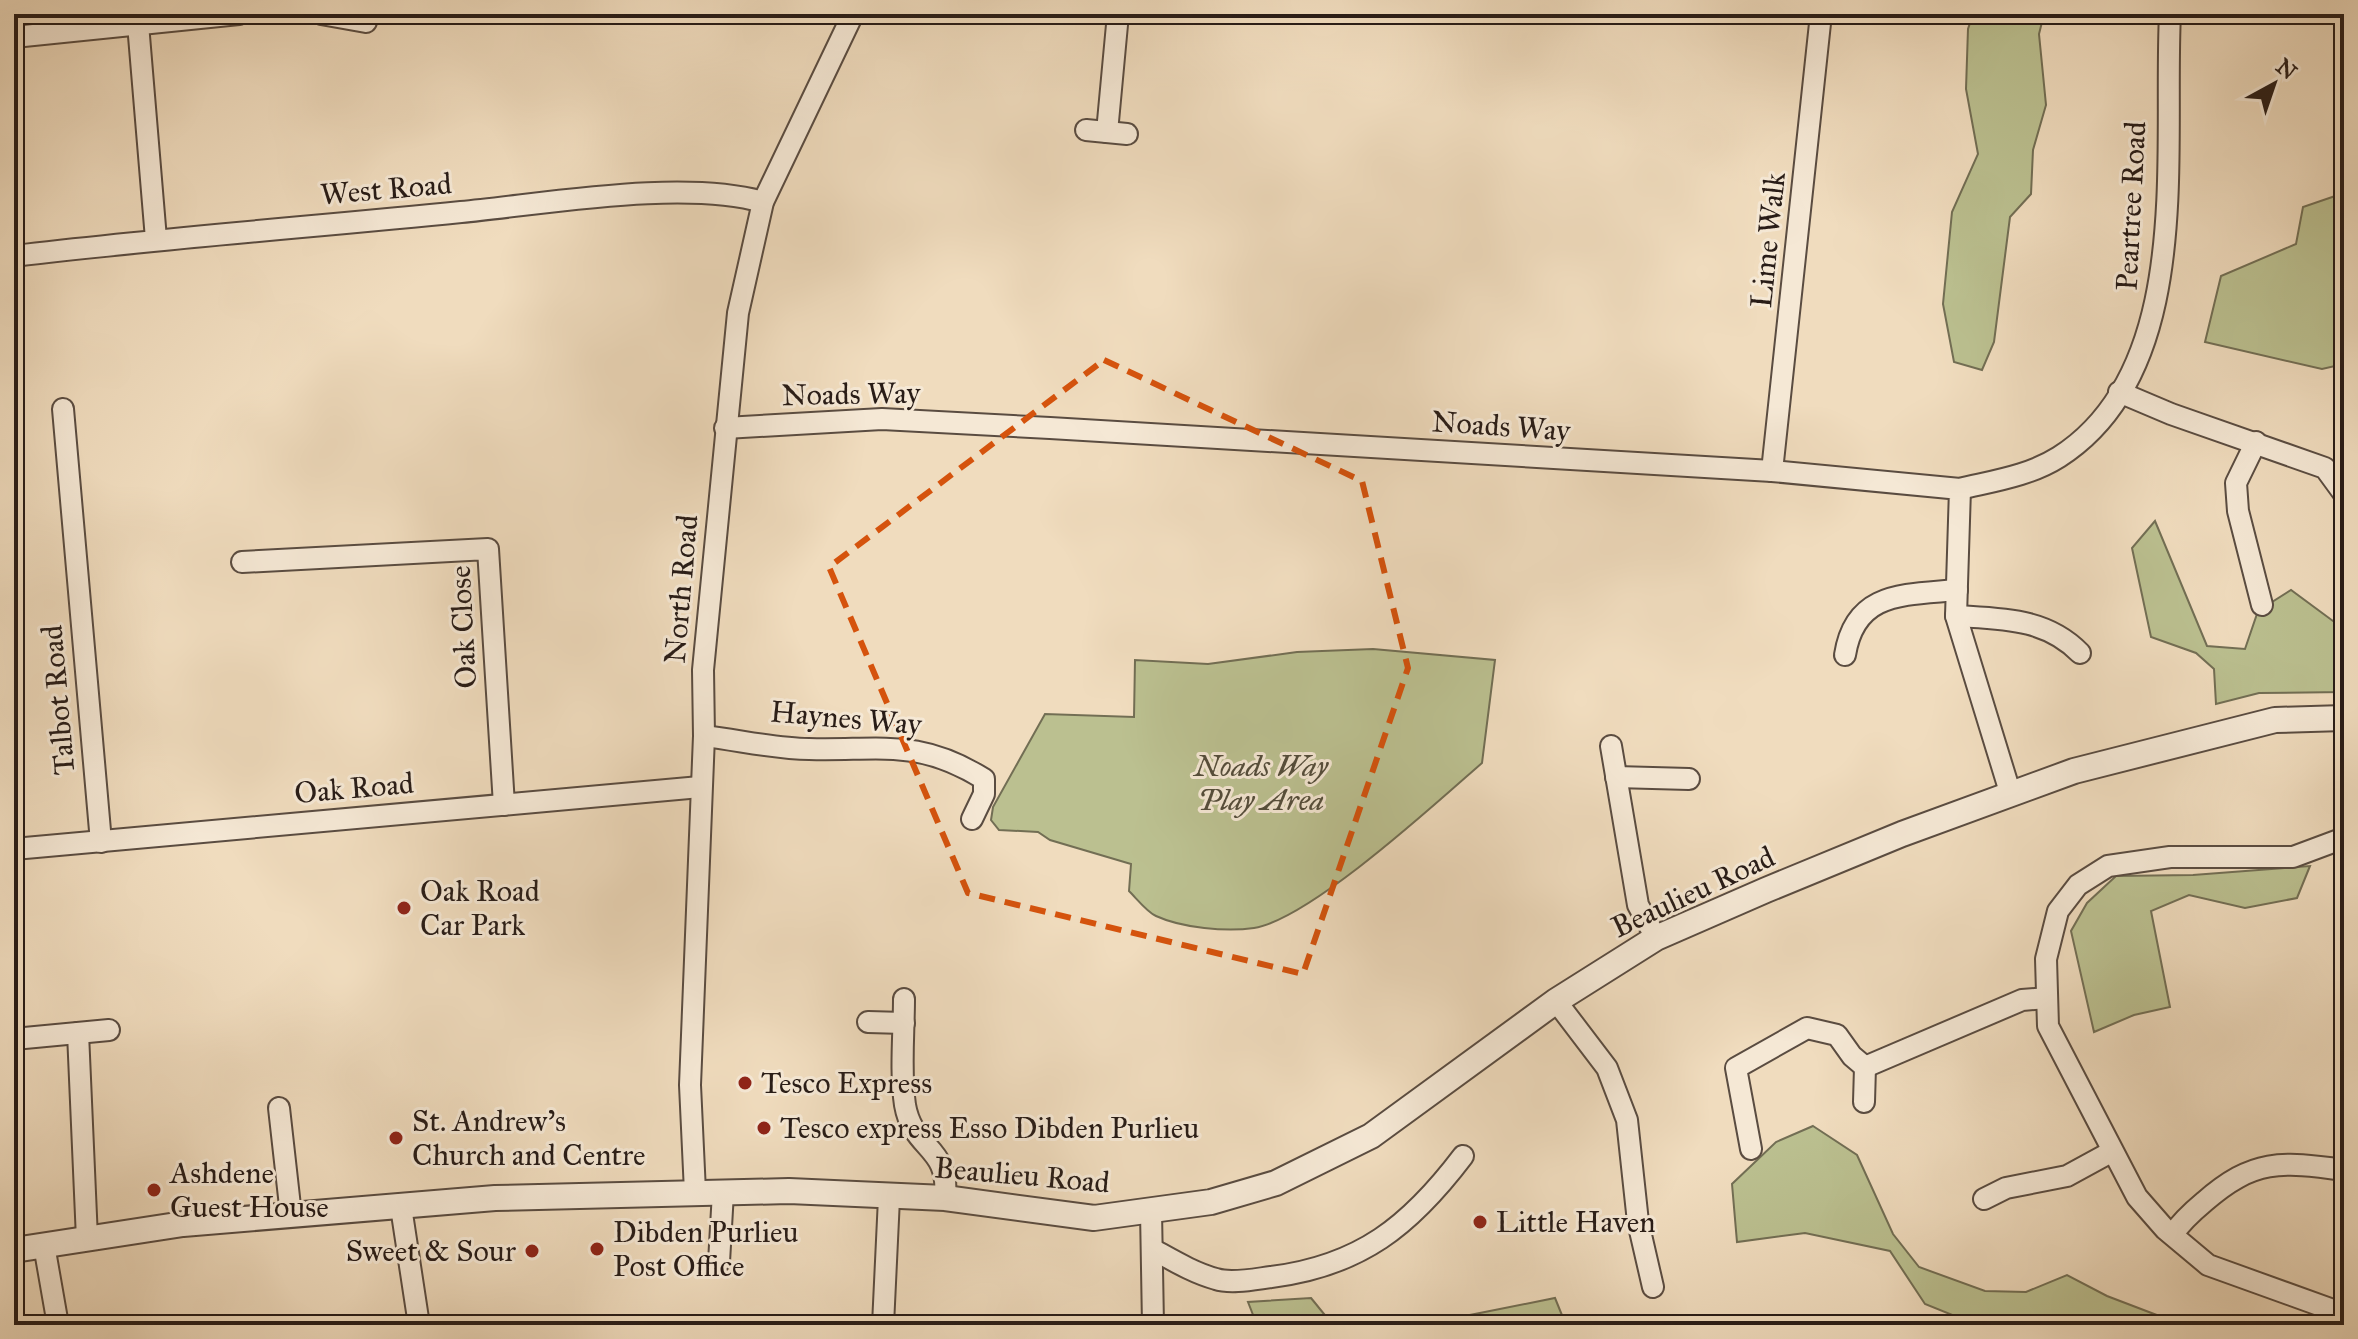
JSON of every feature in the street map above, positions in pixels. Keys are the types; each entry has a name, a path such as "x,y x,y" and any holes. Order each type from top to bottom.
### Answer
{"street":[{"path":"14,37 239,14"},
{"path":"321,14 366,22"},
{"name":"North Road","path":"695,1192 690,1085 704,736 703,670 738,313 763,202 853,14"},
{"path":"1086,130 1117,133 1118,14"},
{"name":"Lime Walk","path":"1772,471 1821,14"},
{"name":"Peartree Road","path":"1960,489 2022,474 2058,457 2092,429 2119,392 2145,342 2163,267 2170,14"},
{"path":"138,24 156,239"},
{"name":"West Road","path":"14,256 156,239 617,196 742,196 763,202"},
{"path":"2119,392 2171,414 2325,468 2344,494"},
{"name":"Talbot Road","path":"63,409 101,842"},
{"name":"Noads Way","path":"725,428 882,419 1772,471 1960,489"},
{"path":"2256,442 2236,483 2238,511 2262,605"},
{"path":"1960,489 1956,616 2010,792"},
{"name":"Oak Close","path":"242,562 488,549 504,805"},
{"path":"1845,655 1848,634 1865,613 1888,596 1957,590"},
{"path":"1956,616 2030,622 2065,638 2080,653"},
{"name":"Beaulieu Road","path":"14,1250 183,1224 495,1198 789,1191 889,1198 945,1198 1094,1218 1211,1202 1276,1183 1371,1136 1556,1001 1656,938 1889,839 2074,771 2275,720 2344,718"},
{"name":"Haynes Way","path":"704,736 807,750 883,746 944,758 984,779 984,794 972,819"},
{"path":"1611,746 1638,905 1656,938"},
{"path":"1616,777 1689,779"},
{"name":"Oak Road","path":"14,849 700,787"},
{"path":"2344,838 2293,857 2170,857 2108,866 2078,885 2058,911 2046,959 2048,1026 2137,1197 2208,1265 2344,1314"},
{"path":"1865,1067 2022,1000 2047,998"},
{"path":"904,999 906,1106 922,1142 942,1161 947,1178 945,1198"},
{"path":"1556,1001 1607,1068 1627,1120 1638,1222 1653,1287"},
{"path":"868,1022 904,1023"},
{"path":"1751,1149 1735,1073 1742,1063 1807,1028 1814,1028 1837,1035 1852,1056 1865,1067"},
{"path":"14,1039 109,1030"},
{"path":"78,1033 87,1239"},
{"path":"1864,1102 1865,1067"},
{"path":"279,1108 291,1215"},
{"path":"1984,1199 2006,1188 2067,1176 2111,1152"},
{"path":"1154,1250 1219,1280 1301,1273 1350,1257 1384,1240 1439,1187 1463,1156"},
{"path":"2173,1234 2191,1213 2239,1174 2288,1164 2344,1170"},
{"path":"719,1262 723,1192"},
{"path":"883,1325 889,1198"},
{"path":"401,1207 419,1325"},
{"path":"1151,1211 1153,1325"},
{"path":"44,1245 58,1325"}],"highlighted area":[{"path":"1104,360 1362,481 1408,668 1303,974 968,893 829,567"}],"green space":[{"path":"1973,14 2044,14 2039,34 2046,105 2033,150 2031,194 2010,217 1994,342 1982,370 1954,362 1943,304 1952,212 1978,154 1966,89 1968,29"},
{"path":"2344,193 2344,269 2336,292 2344,336 2344,364 2322,369 2205,342 2221,276 2296,244 2303,207"},
{"path":"2155,521 2207,646 2245,649 2258,611 2291,590 2333,621 2344,609 2344,692 2259,693 2216,704 2214,669 2196,653 2151,637 2132,548"},
{"name":"Noads Way Play Area","path":"1373,649 1495,660 1482,763 1371,858 1307,904 1278,920 1254,928 1231,930 1167,920 1149,912 1129,891 1131,864 1050,840 1038,832 999,830 991,820 993,807 1045,714 1134,717 1135,660 1208,664 1297,652"},
{"path":"2310,866 2297,898 2245,908 2189,895 2151,911 2170,1007 2134,1015 2094,1032 2071,931 2087,903 2116,876 2193,875"},
{"path":"1813,1126 1857,1155 1893,1234 1919,1267 1985,1291 2026,1292 2067,1275 2107,1296 2183,1325 1977,1325 1925,1304 1890,1251 1805,1233 1737,1242 1732,1184 1776,1142"},
{"path":"1311,1298 1333,1325 1257,1325 1248,1302"},
{"path":"1555,1298 1566,1325 1456,1325 1465,1316"}],"place":[{"name":"Oak Road Car Park","path":"404,908"},
{"name":"Tesco Express","path":"745,1083"},
{"name":"Tesco express Esso Dibden Purlieu","path":"764,1128"},
{"name":"St. Andrew's Church and Centre","path":"396,1138"},
{"name":"Ashdene Guest House","path":"154,1190"},
{"name":"Little Haven","path":"1480,1222"},
{"name":"Dibden Purlieu Post Office","path":"597,1249"},
{"name":"Sweet & Sour","path":"532,1251"}]}
